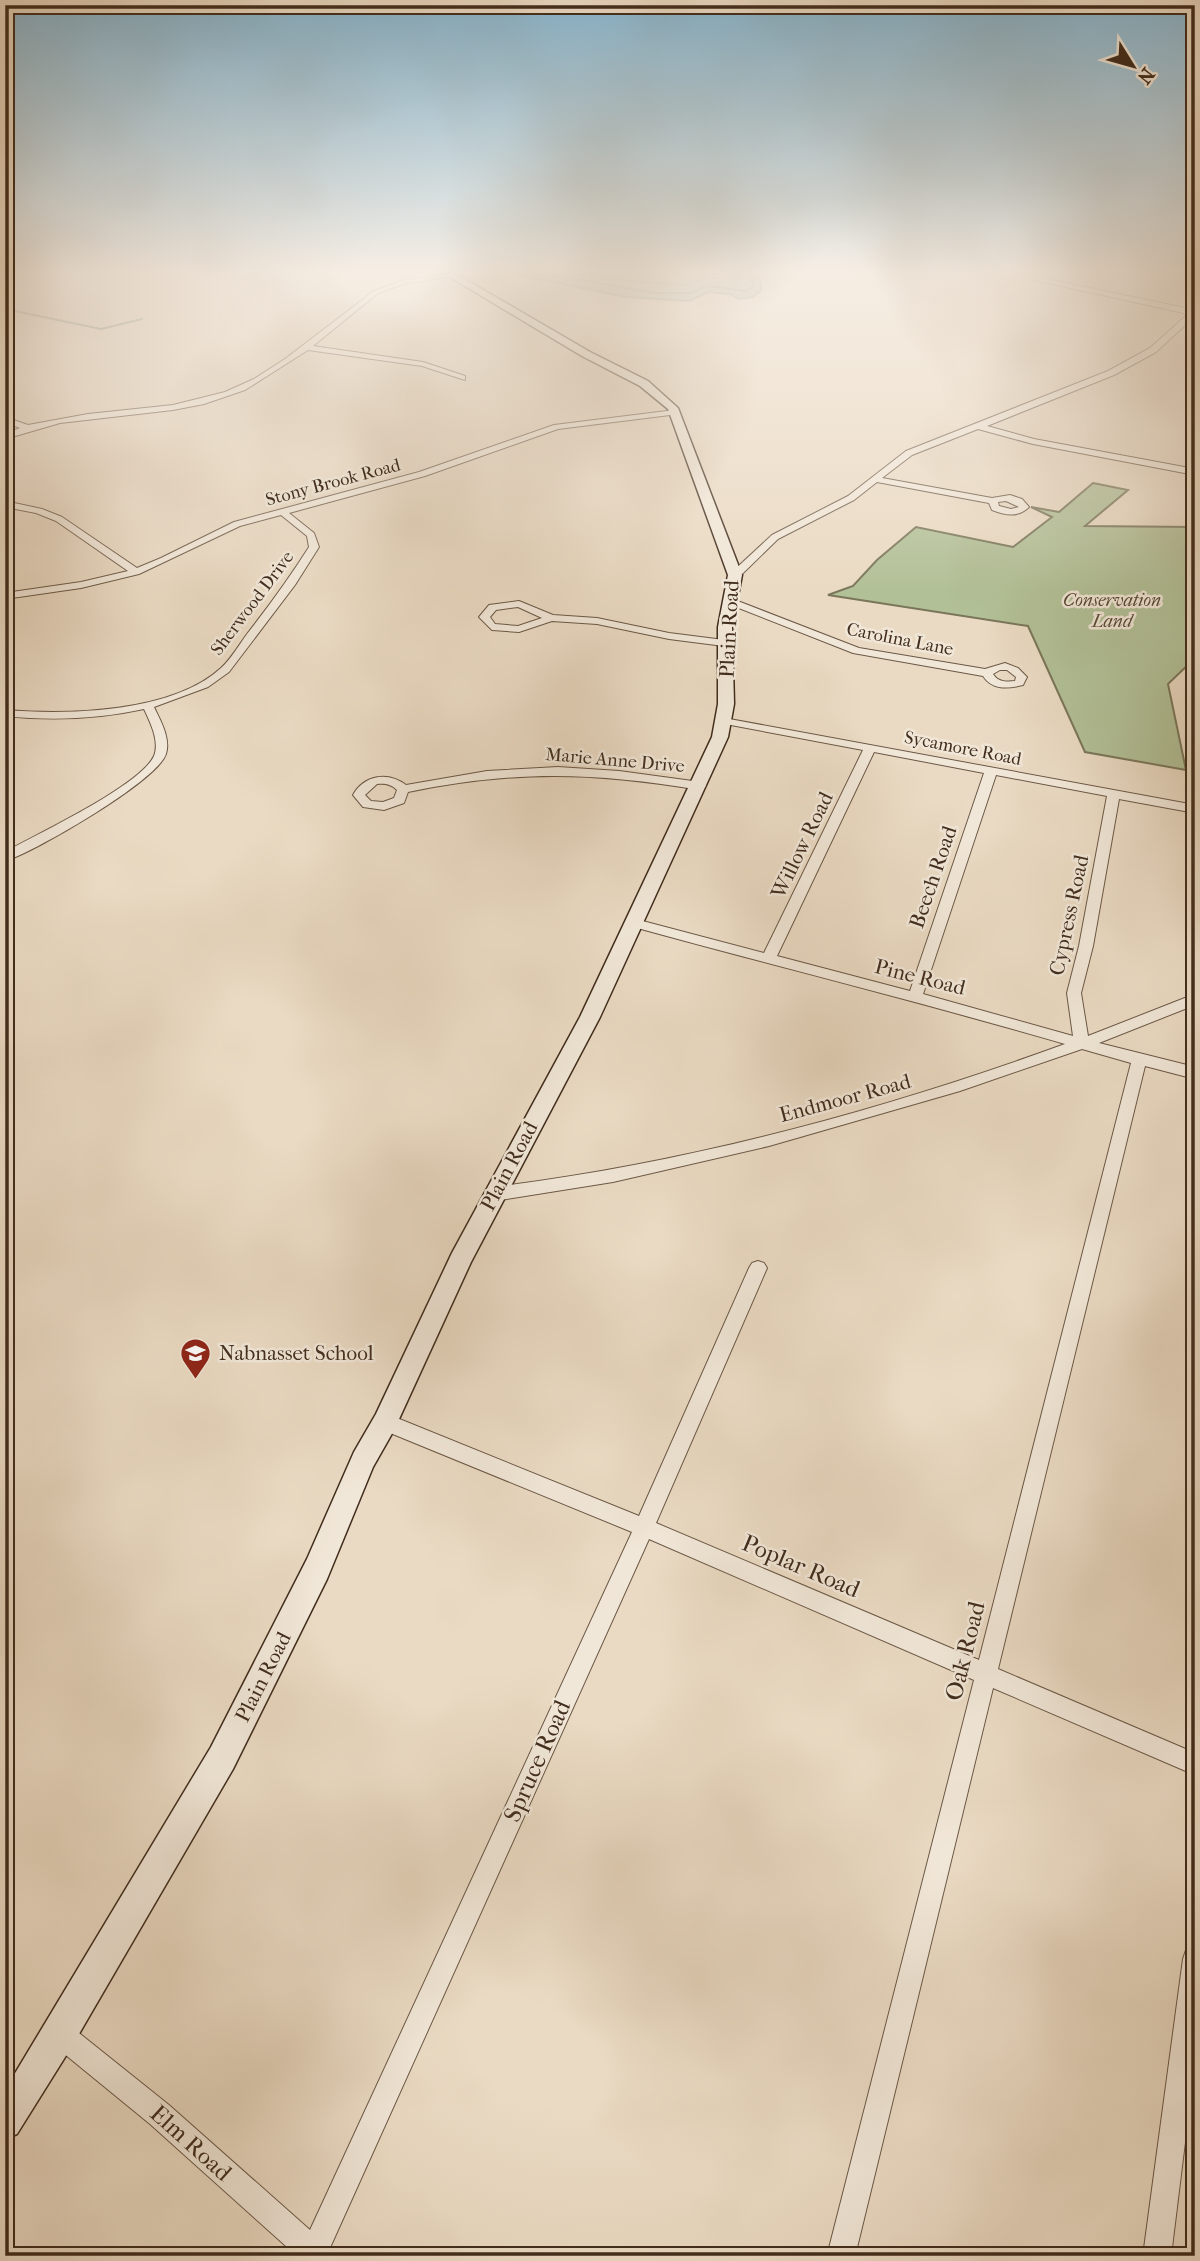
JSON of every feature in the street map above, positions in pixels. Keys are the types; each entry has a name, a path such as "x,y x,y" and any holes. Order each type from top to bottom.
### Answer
{"main road":[{"name":"Plain Road","path":"5,2122 60,2034 222,1758 317,1569 363,1460 385,1422 460,1260 590,1017 699,786 724,721 724,643 738,564 675,412 665,397 636,380"}],"street":[{"path":"5,437 27,428 69,418 161,410 207,401 245,387 256,380"},
{"path":"738,564 775,537 851,498 874,479 927,444 979,427 1095,380"},
{"name":"Stony Brook Road","path":"5,596 79,587 136,572 164,561 227,528 422,474 557,427 675,412"},
{"path":"5,419 27,428"},
{"path":"979,427 1033,441 1195,472"},
{"path":"874,479 993,501"},
{"path":"5,504 59,519 136,572"},
{"name":"Sherwood Drive","path":"5,713 62,718 147,704 204,686 225,670 309,555 314,542 305,529 283,512"},
{"name":"Carolina Lane","path":"730,601 857,652 986,673"},
{"path":"551,618 526,605 512,603 492,607 484,617 487,624 504,630 519,629 551,618 597,621 669,636 724,643"},
{"path":"5,857 129,786 153,767 161,753 161,738 147,704"},
{"name":"Sycamore Road","path":"724,721 1195,808"},
{"name":"Willow Road","path":"769,958 870,748"},
{"name":"Marie Anne Drive","path":"403,789 484,775 548,770 612,774 699,786"},
{"name":"Beech Road","path":"915,997 991,771"},
{"name":"Cypress Road","path":"1082,1044 1074,993 1086,946 1115,794"},
{"name":"Pine Road","path":"635,923 1195,1073"},
{"name":"Endmoor Road","path":"494,1194 593,1179 864,1116 1022,1066 1195,999"},
{"name":"Oak Road","path":"841,2256 1139,1060"},
{"name":"Spruce Road","path":"316,2254 758,1268"},
{"name":"Poplar Road","path":"385,1422 643,1527 1195,1764"},
{"path":"1157,2256 1195,1959"},
{"name":"Elm Road","path":"60,2034 176,2128 316,2254"}],"green space":[{"name":"Conservation Land","path":"1093,483 1128,490 1085,526 1195,527 1195,658 1168,684 1186,770 1085,752 1028,626 828,595 853,586 877,560 916,527 1013,547 1052,517 1031,507 1059,512"}],"place":[{"name":"Nabnasset School","path":"196,1380"}]}
